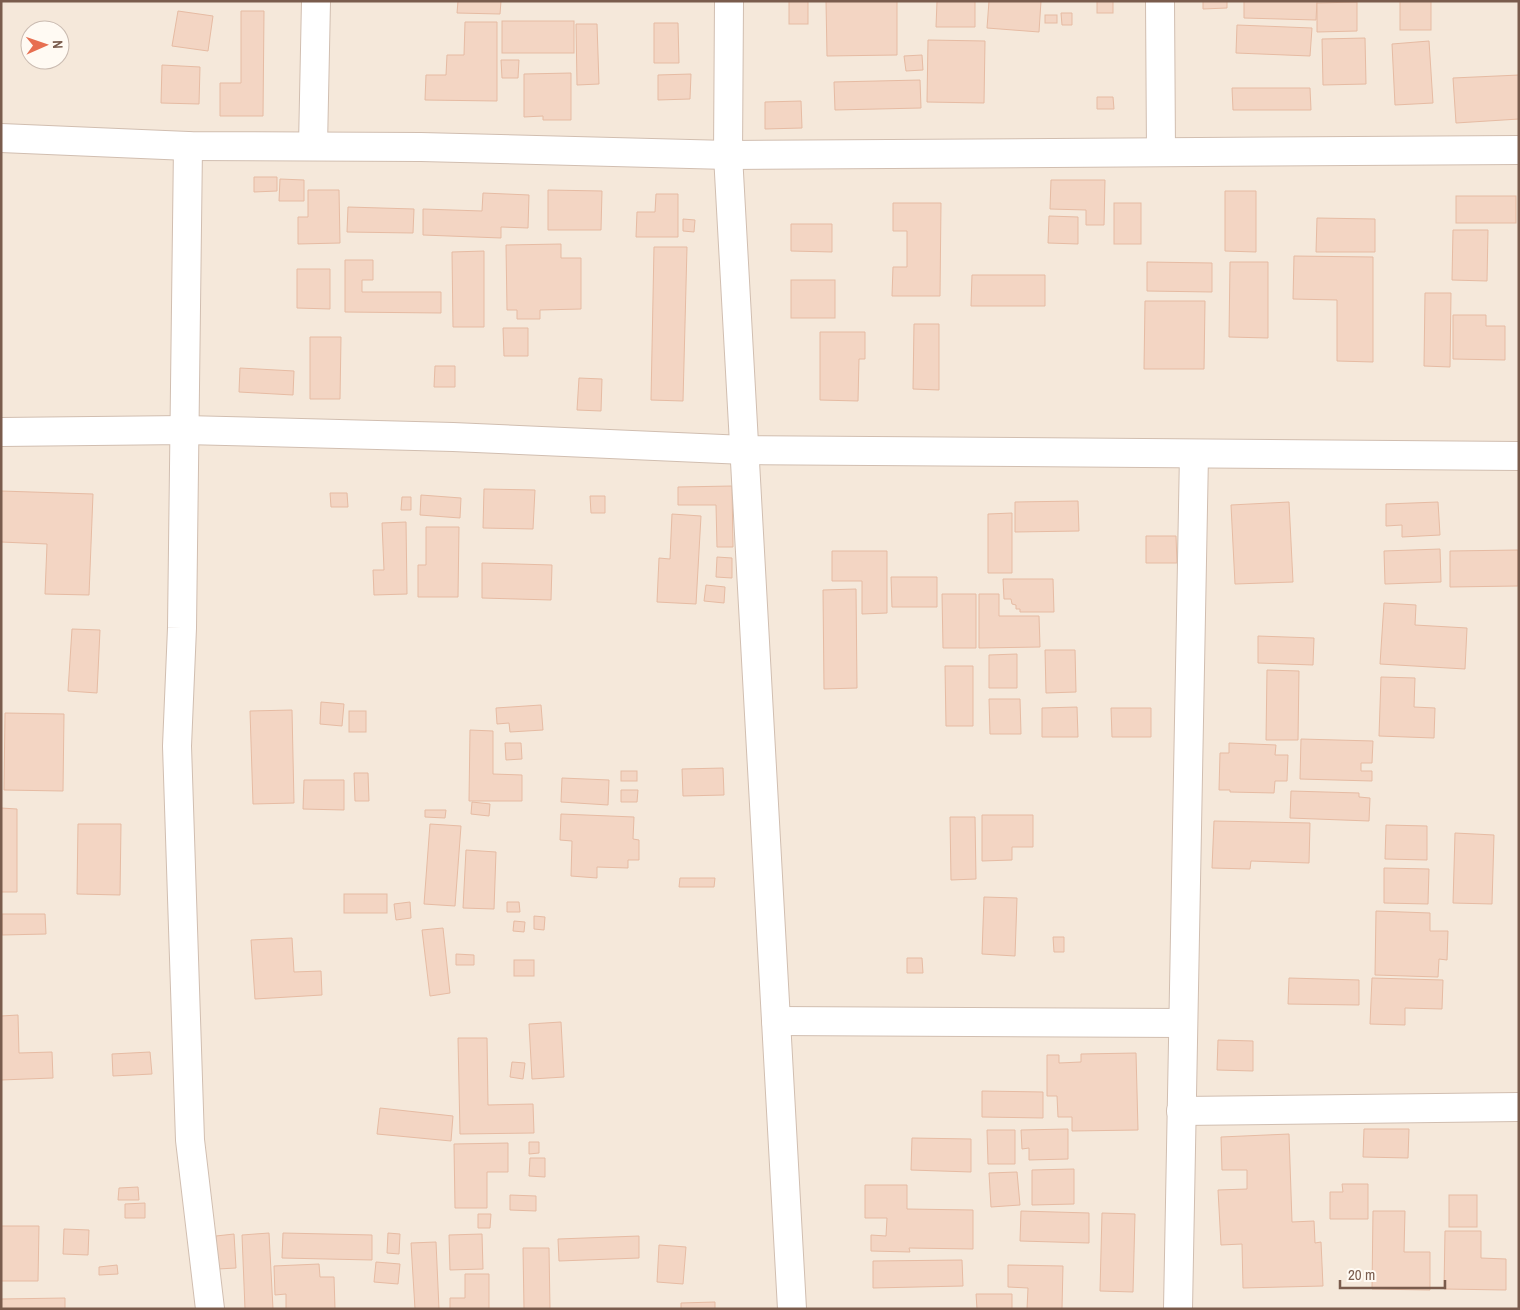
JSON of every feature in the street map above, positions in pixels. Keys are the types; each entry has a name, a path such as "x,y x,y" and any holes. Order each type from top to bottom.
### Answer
{"street":[{"path":"313,146 316,1"},
{"path":"729,1 728,155 792,1309"},
{"path":"1160,1 1161,152"},
{"path":"1,138 188,146 421,147 728,155 1519,150"},
{"path":"188,146 182,628 177,746 190,1140 210,1309"},
{"path":"1,432 185,430 454,437 745,450 1519,456"},
{"path":"1178,1309 1194,454"},
{"path":"776,1021 1183,1022"},
{"path":"1181,1111 1519,1107"}],"shaded area":[{"path":"1,1 1519,1 1519,1309 1,1309"}],"building":[{"path":"458,1 501,1 500,14 457,13"},
{"path":"789,1 808,1 808,24 789,24"},
{"path":"826,1 897,1 897,55 827,56"},
{"path":"937,1 975,1 975,27 936,27"},
{"path":"989,1 1041,1 1039,32 987,28"},
{"path":"1097,1 1113,1 1113,13 1097,13"},
{"path":"1203,1 1227,1 1227,8 1203,9"},
{"path":"1244,1 1317,1 1316,20 1244,18"},
{"path":"1400,1 1431,1 1431,30 1400,30"},
{"path":"1357,2 1357,31 1317,32 1317,3"},
{"path":"178,11 213,16 208,51 172,46"},
{"path":"241,11 264,11 263,116 220,116 220,83 241,83"},
{"path":"1061,13 1072,13 1072,25 1062,25"},
{"path":"1045,15 1057,15 1057,23 1045,23"},
{"path":"502,21 574,21 574,53 502,53"},
{"path":"465,22 497,22 497,101 425,100 426,75 446,75 447,55 464,55"},
{"path":"654,23 678,23 679,63 654,63"},
{"path":"576,24 597,24 599,84 577,85"},
{"path":"1237,25 1312,28 1310,56 1236,53"},
{"path":"1365,38 1366,84 1323,85 1322,39"},
{"path":"928,40 985,41 984,103 927,102"},
{"path":"1429,41 1433,103 1395,105 1392,44"},
{"path":"922,55 923,70 906,71 904,56"},
{"path":"501,60 519,60 518,78 502,78"},
{"path":"162,65 200,67 199,104 161,103"},
{"path":"571,73 571,120 543,120 543,116 524,117 524,74"},
{"path":"691,74 690,99 658,100 658,75"},
{"path":"1519,75 1519,119 1456,123 1453,78"},
{"path":"920,80 921,108 835,110 834,82"},
{"path":"1232,88 1310,88 1311,110 1233,110"},
{"path":"1097,97 1113,97 1114,109 1097,109"},
{"path":"801,101 802,128 765,129 765,102"},
{"path":"254,177 277,177 277,191 254,192"},
{"path":"280,179 304,180 304,201 279,201"},
{"path":"1051,180 1105,180 1104,225 1086,225 1086,210 1050,209"},
{"path":"308,190 339,190 340,243 298,244 298,217 308,217"},
{"path":"548,190 602,191 601,230 548,230"},
{"path":"1225,191 1256,191 1256,252 1225,251"},
{"path":"483,193 529,195 528,228 501,227 501,238 423,235 423,209 482,211"},
{"path":"656,194 678,194 678,237 636,237 637,212 655,212"},
{"path":"1456,196 1516,196 1516,223 1456,223"},
{"path":"893,203 941,203 940,296 892,296 893,267 907,267 907,231 893,231"},
{"path":"1114,203 1141,203 1141,244 1114,244"},
{"path":"348,207 414,209 413,233 347,232"},
{"path":"1049,216 1078,217 1078,244 1048,243"},
{"path":"1317,218 1375,219 1375,252 1316,252"},
{"path":"683,219 695,220 694,232 683,231"},
{"path":"791,224 832,224 832,252 791,251"},
{"path":"1453,230 1488,230 1487,281 1452,280"},
{"path":"561,244 561,258 581,258 581,309 540,310 540,319 517,319 517,310 507,310 506,245"},
{"path":"654,247 687,247 683,401 651,400"},
{"path":"484,251 484,327 453,327 452,252"},
{"path":"1294,256 1373,257 1373,362 1337,361 1337,300 1293,299"},
{"path":"345,260 373,260 373,280 362,280 362,292 441,292 441,313 345,312"},
{"path":"1147,262 1212,263 1212,292 1147,291"},
{"path":"1230,262 1268,262 1268,338 1229,337"},
{"path":"297,269 330,269 330,309 297,308"},
{"path":"972,275 1045,275 1045,306 971,306"},
{"path":"791,280 835,280 835,318 791,318"},
{"path":"1425,293 1451,293 1450,367 1424,366"},
{"path":"1145,301 1205,301 1204,369 1144,369"},
{"path":"1453,315 1486,315 1486,326 1505,326 1505,360 1453,359"},
{"path":"914,324 939,324 939,390 913,389"},
{"path":"503,328 528,328 528,356 504,356"},
{"path":"820,332 865,332 865,359 859,359 858,401 820,400"},
{"path":"310,337 341,337 340,399 310,399"},
{"path":"435,366 455,366 455,387 434,387"},
{"path":"240,368 294,371 293,395 239,392"},
{"path":"579,378 602,379 601,411 577,410"},
{"path":"732,486 733,547 717,547 716,505 678,505 678,487"},
{"path":"484,489 535,490 533,529 483,528"},
{"path":"1,491 93,494 89,595 45,594 47,544 1,542"},
{"path":"330,493 347,493 348,507 331,507"},
{"path":"421,495 461,498 460,518 420,515"},
{"path":"590,496 605,496 605,513 591,513"},
{"path":"402,497 411,497 411,510 401,510"},
{"path":"1078,501 1079,531 1015,532 1015,502"},
{"path":"1289,502 1293,582 1235,584 1231,505"},
{"path":"1438,502 1440,535 1402,537 1402,525 1386,526 1386,504"},
{"path":"1012,513 1012,573 988,573 988,514"},
{"path":"672,514 701,516 696,604 657,602 659,558 670,559"},
{"path":"406,522 407,594 374,595 373,570 384,570 382,523"},
{"path":"426,527 459,527 458,597 418,597 418,565 426,565"},
{"path":"1146,536 1176,536 1177,563 1146,563"},
{"path":"1440,549 1441,582 1385,584 1384,551"},
{"path":"1518,550 1518,586 1450,587 1450,551"},
{"path":"832,551 887,551 887,613 862,614 862,581 832,581"},
{"path":"717,557 732,558 732,578 716,577"},
{"path":"482,563 552,565 551,600 482,598"},
{"path":"891,577 937,577 937,607 892,607"},
{"path":"1003,579 1053,579 1054,612 1020,612 1020,609 1016,609 1016,605 1012,604 1011,599 1004,599"},
{"path":"706,585 725,587 724,603 704,601"},
{"path":"856,589 857,688 824,689 823,590"},
{"path":"942,594 976,594 976,648 943,648"},
{"path":"979,594 999,594 999,616 1039,616 1040,647 979,648"},
{"path":"1384,603 1416,605 1415,625 1467,628 1465,669 1380,664"},
{"path":"72,629 100,630 97,693 68,691"},
{"path":"1258,636 1314,638 1313,665 1258,663"},
{"path":"1045,650 1075,650 1076,692 1046,693"},
{"path":"1017,654 1017,688 989,688 989,655"},
{"path":"945,666 973,666 973,726 946,726"},
{"path":"1267,670 1299,671 1298,740 1266,740"},
{"path":"1381,677 1415,678 1414,707 1435,708 1434,738 1379,736"},
{"path":"989,699 1020,699 1021,734 990,734"},
{"path":"321,702 344,704 342,726 320,724"},
{"path":"541,705 543,730 510,732 509,723 497,724 496,708"},
{"path":"1077,707 1078,737 1042,737 1042,708"},
{"path":"1111,708 1151,708 1151,737 1112,737"},
{"path":"292,710 294,803 253,804 250,711"},
{"path":"349,711 366,711 366,732 349,732"},
{"path":"5,713 64,714 63,791 4,790"},
{"path":"470,730 493,731 493,774 522,775 522,801 469,801"},
{"path":"1301,739 1373,741 1372,763 1361,763 1361,771 1372,771 1372,781 1300,779"},
{"path":"505,743 521,743 522,759 506,760"},
{"path":"1229,743 1276,745 1275,755 1288,755 1287,781 1275,781 1274,793 1219,790 1220,753 1229,753"},
{"path":"723,768 724,795 683,796 682,769"},
{"path":"621,771 637,771 637,781 621,781"},
{"path":"354,773 368,773 369,801 355,801"},
{"path":"562,778 609,780 608,805 561,802"},
{"path":"304,780 344,780 344,810 303,809"},
{"path":"621,790 638,790 637,802 621,802"},
{"path":"1291,791 1359,793 1359,797 1370,798 1369,821 1290,818"},
{"path":"472,802 490,804 489,816 471,814"},
{"path":"1,808 17,809 17,892 1,892"},
{"path":"425,810 446,810 445,818 425,817"},
{"path":"561,814 634,817 633,839 639,840 639,860 628,860 628,868 597,867 597,878 571,876 572,841 560,840"},
{"path":"982,815 1033,815 1033,847 1012,847 1012,860 982,861"},
{"path":"950,817 975,817 976,879 951,880"},
{"path":"1214,821 1310,823 1309,863 1251,861 1250,869 1212,868"},
{"path":"78,824 121,824 120,895 77,894"},
{"path":"430,824 461,826 455,906 424,904"},
{"path":"1386,825 1427,826 1427,860 1385,859"},
{"path":"1455,833 1494,835 1492,904 1453,903"},
{"path":"466,850 496,852 494,909 463,908"},
{"path":"1384,868 1429,869 1428,904 1384,903"},
{"path":"680,878 715,878 714,887 679,887"},
{"path":"344,894 387,894 387,913 344,913"},
{"path":"984,897 1017,898 1015,956 982,954"},
{"path":"410,902 411,918 396,920 394,904"},
{"path":"507,902 519,902 520,912 507,912"},
{"path":"1376,911 1430,913 1430,931 1448,931 1447,960 1439,959 1438,977 1375,975"},
{"path":"2,914 45,914 46,934 2,935"},
{"path":"534,916 545,917 544,930 534,929"},
{"path":"514,921 525,922 524,932 513,931"},
{"path":"443,928 450,993 430,996 422,930"},
{"path":"1053,937 1064,937 1064,952 1054,952"},
{"path":"292,938 294,972 321,971 322,995 255,999 251,940"},
{"path":"456,954 474,955 474,965 456,965"},
{"path":"907,958 922,958 923,973 907,973"},
{"path":"514,960 534,960 534,976 514,976"},
{"path":"1289,978 1359,980 1359,1005 1288,1004"},
{"path":"1372,978 1443,980 1442,1009 1405,1008 1405,1025 1370,1024"},
{"path":"18,1015 19,1053 52,1052 53,1078 1,1080 1,1016"},
{"path":"561,1022 564,1077 532,1079 529,1024"},
{"path":"458,1038 487,1038 488,1105 533,1104 534,1133 460,1134"},
{"path":"1218,1040 1253,1041 1253,1071 1217,1070"},
{"path":"150,1052 152,1074 113,1076 112,1054"},
{"path":"1136,1053 1138,1130 1072,1131 1072,1117 1058,1117 1057,1096 1047,1096 1047,1055 1059,1055 1059,1063 1081,1062 1081,1054"},
{"path":"512,1062 525,1063 523,1079 510,1077"},
{"path":"982,1091 1043,1092 1043,1118 982,1117"},
{"path":"380,1108 453,1116 451,1141 377,1134"},
{"path":"1068,1129 1068,1159 1029,1160 1029,1148 1022,1149 1021,1130"},
{"path":"1364,1129 1409,1129 1408,1158 1363,1157"},
{"path":"987,1130 1015,1130 1015,1164 988,1164"},
{"path":"1289,1134 1292,1222 1314,1221 1315,1243 1321,1242 1323,1286 1243,1288 1242,1244 1221,1245 1218,1190 1247,1189 1247,1170 1222,1170 1221,1137"},
{"path":"912,1138 971,1139 971,1172 911,1170"},
{"path":"529,1142 539,1142 539,1153 529,1154"},
{"path":"508,1143 508,1172 487,1172 487,1208 455,1208 454,1144"},
{"path":"530,1158 545,1158 545,1177 529,1176"},
{"path":"1074,1169 1074,1204 1032,1205 1032,1170"},
{"path":"1017,1172 1020,1205 991,1207 989,1173"},
{"path":"1342,1184 1368,1184 1368,1219 1330,1219 1330,1192 1343,1192"},
{"path":"865,1185 907,1185 907,1209 973,1210 973,1249 909,1248 910,1252 871,1251 871,1235 886,1236 887,1218 865,1218"},
{"path":"138,1187 139,1200 118,1200 119,1188"},
{"path":"510,1195 536,1196 536,1211 510,1210"},
{"path":"1449,1195 1477,1195 1477,1227 1449,1227"},
{"path":"145,1203 145,1218 125,1218 125,1204"},
{"path":"1021,1211 1089,1213 1089,1243 1020,1241"},
{"path":"1373,1211 1405,1211 1404,1252 1430,1252 1430,1290 1372,1289"},
{"path":"1102,1213 1135,1214 1133,1292 1100,1291"},
{"path":"478,1214 491,1214 490,1228 478,1228"},
{"path":"1,1226 39,1226 38,1281 1,1281"},
{"path":"64,1229 89,1230 88,1255 63,1254"},
{"path":"1445,1231 1481,1231 1481,1258 1506,1259 1506,1290 1444,1289"},
{"path":"269,1233 273,1309 245,1309 242,1235"},
{"path":"283,1233 372,1235 372,1260 282,1258"},
{"path":"388,1233 400,1234 399,1254 387,1253"},
{"path":"234,1234 236,1268 218,1269 216,1236"},
{"path":"482,1234 483,1269 450,1270 449,1235"},
{"path":"639,1236 639,1258 559,1261 558,1239"},
{"path":"436,1242 439,1309 415,1309 411,1243"},
{"path":"659,1245 686,1247 683,1284 657,1282"},
{"path":"523,1248 549,1248 550,1309 524,1309"},
{"path":"962,1260 963,1286 873,1288 873,1261"},
{"path":"376,1262 400,1264 398,1284 374,1282"},
{"path":"319,1264 320,1277 334,1277 335,1309 286,1309 286,1294 275,1295 274,1266"},
{"path":"117,1265 118,1274 99,1275 99,1267"},
{"path":"1008,1265 1063,1266 1062,1309 1027,1309 1028,1288 1008,1287"},
{"path":"465,1274 489,1274 489,1309 450,1309 450,1298 465,1298"},
{"path":"976,1294 1012,1294 1012,1309 977,1309"},
{"path":"65,1298 65,1309 1,1309 1,1299"},
{"path":"715,1302 715,1309 681,1309 681,1303"}]}
